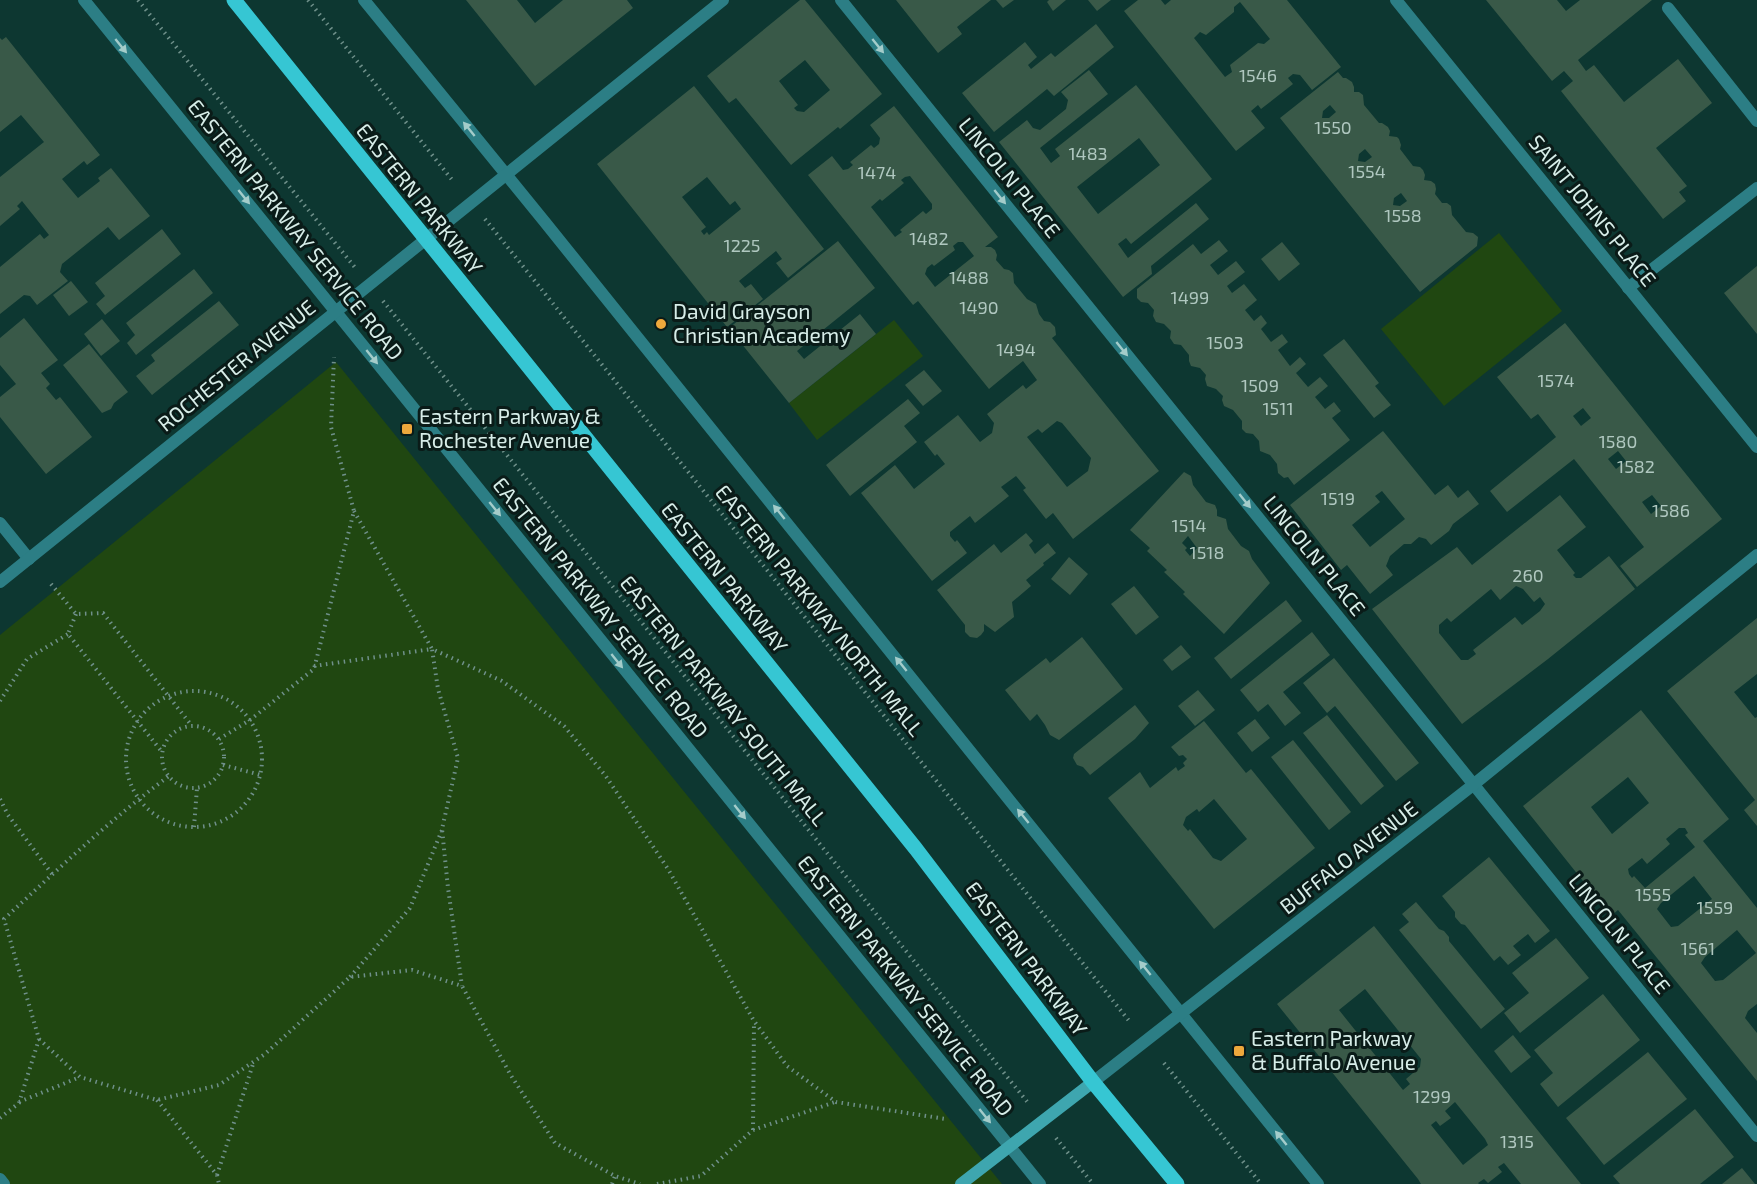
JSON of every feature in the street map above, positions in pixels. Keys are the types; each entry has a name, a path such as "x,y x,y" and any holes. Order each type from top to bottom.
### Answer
{"main road":[{"name":"EASTERN PARKWAY","path":"234,0 916,849 1093,1082 1177,1184"}],"street":[{"name":"EASTERN PARKWAY SERVICE ROAD","path":"84,0 1040,1184"},
{"path":"364,0 1318,1184"},
{"name":"ROCHESTER AVENUE","path":"0,582 723,0"},
{"name":"LINCOLN PLACE","path":"841,0 1757,1136"},
{"name":"SAINT JOHNS PLACE","path":"1396,0 1757,447"},
{"path":"1668,8 1757,121"},
{"path":"1628,288 1757,188"},
{"path":"0,523 29,559"},
{"name":"BUFFALO AVENUE","path":"961,1184 1473,785 1757,555"},
{"path":"0,1179 4,1184"}],"path":[{"path":"138,0 351,262"},
{"path":"308,0 453,181"},
{"name":"EASTERN PARKWAY NORTH MALL","path":"484,219 1130,1022"},
{"name":"EASTERN PARKWAY SOUTH MALL","path":"382,299 1042,1121"},
{"path":"169,776 138,799 2,918 39,1039 80,1077 157,1100 219,1085 265,1054 350,977 410,908 442,829 458,758 438,689 432,649 354,512 331,427 334,357"},
{"path":"219,739 250,720 314,669 354,512"},
{"path":"51,584 76,614"},
{"path":"76,614 103,613 192,726"},
{"path":"0,701 27,659 68,634 76,614"},
{"path":"68,634 162,752"},
{"path":"314,666 432,649 502,681 564,726 605,775 668,869 754,1021 787,1066 836,1102"},
{"path":"190,690 213,693 234,703 250,720 260,740 261,775 256,789 237,813 224,820 194,827 163,820 138,799 130,784 126,768 129,735 147,708 167,695 190,690"},
{"path":"192,726 202,727 219,739 224,758 217,777 210,783 197,788 181,786 172,780 162,762 162,752 172,734 181,728 192,726"},
{"path":"223,765 261,775"},
{"path":"194,827 197,788"},
{"path":"0,799 8,815 52,874"},
{"path":"442,829 447,888 462,986 510,1074 555,1143 615,1176 640,1184"},
{"path":"350,977 412,970 462,986"},
{"path":"753,1130 754,1021"},
{"path":"19,1103 39,1039"},
{"path":"217,1175 255,1061"},
{"path":"1164,1063 1261,1184"},
{"path":"0,1118 19,1103 80,1077"},
{"path":"157,1100 217,1175 219,1184"},
{"path":"657,1184 701,1176 753,1130 836,1102 946,1119"},
{"path":"1063,1147 1093,1184"},
{"path":"612,1184 615,1176"}],"green space":[{"path":"1499,233 1562,311 1444,406 1381,329"},
{"path":"894,320 923,356 817,440 789,403"},
{"path":"336,362 1002,1184 0,1184 0,635"}],"building":[{"path":"466,0 517,0 535,23 563,0 627,0 633,8 535,86"},
{"path":"800,0 805,0 882,94 791,165 736,98 729,103 707,76","holes":["805,60 830,90 804,112 797,111 794,108 798,105 779,81"]},
{"path":"896,0 991,0 957,27 962,34 938,53"},
{"path":"996,0 1014,0 1003,8"},
{"path":"1066,0 1053,11 1047,2"},
{"path":"1088,0 1111,0 1097,11"},
{"path":"1138,0 1161,0 1165,5 1171,0 1287,0 1341,67 1312,90 1300,75 1293,74 1288,78 1293,84 1261,109 1258,105 1251,111 1265,128 1236,151 1124,11","holes":["1240,2 1270,39 1264,44 1258,43 1230,65 1232,72 1225,77 1194,38 1200,32 1206,35 1234,12 1234,7"]},
{"path":"1486,0 1557,0 1566,11 1580,0 1652,0 1578,60 1586,71 1594,65 1624,102 1678,59 1712,103 1656,148 1687,186 1679,192 1686,201 1663,219 1561,91 1573,81 1564,71 1552,81"},
{"path":"1096,24 1114,47 1054,96 1047,89 994,132 962,93 1025,42 1037,57 1028,65 1031,69 1051,53 1055,57"},
{"path":"6,37 100,155 87,165 84,161 62,179 78,198 100,181 98,178 111,168 150,216 119,240 108,227 62,264 60,272 68,281 37,305 30,296 24,295 0,314 0,267 40,234 44,239 49,235 22,201 17,206 20,209 0,226 0,177 44,142 21,115 0,132 0,38 2,40"},
{"path":"1089,70 1108,94 1040,148 1051,163 1060,156 1055,149 1136,85 1212,179 1131,244 1126,238 1118,244 1128,258 1196,203 1209,219 1151,266 1152,274 1123,297 999,142 1027,120 1033,128 1040,130 1066,109 1068,100 1061,92","holes":["1139,138 1160,165 1098,214 1077,187"]},
{"path":"1338,72 1343,78 1352,82 1354,92 1363,95 1364,105 1379,123 1388,127 1389,136 1399,139 1400,149 1413,166 1423,170 1424,180 1435,184 1435,194 1442,203 1451,206 1452,215 1466,232 1478,237 1477,246 1420,292 1280,118","holes":["1330,105 1336,112 1329,118 1322,118 1323,111","1365,149 1372,157 1365,162 1358,161 1359,154","1401,193 1407,201 1400,206 1393,205 1394,198"]},
{"path":"694,86 824,249 788,278 776,263 782,259 776,251 739,281 745,288 751,284 763,299 727,327 597,164","holes":["707,177 730,205 735,201 741,209 709,235 707,232 704,235 701,231 706,227 682,197"]},
{"path":"894,106 998,237 985,247 995,250 996,260 1004,269 1013,273 1014,283 1027,299 1036,304 1044,321 1050,322 1055,327 1056,335 1052,338 1159,471 1073,539 1053,513 1046,519 1023,490 1026,488 1016,476 1001,487 1009,496 975,523 970,516 950,532 950,536 955,542 957,540 967,553 932,581 861,493 895,465 914,489 945,464 924,442 958,415 980,442 992,433 994,423 987,414 1023,385 1026,389 1037,380 1023,361 989,389 918,301 913,305 808,175 832,156 843,170 853,165 850,162 871,145 874,148 879,144 880,138 870,125","holes":["910,176 932,204 932,209 926,214 923,211 895,237 871,207 904,183 901,180","958,242 963,242 974,256 935,287 925,274 927,268 932,264 934,266 955,250 953,246","1057,421 1062,423 1091,458 1088,471 1067,487 1027,437 1038,429 1042,433"]},
{"path":"162,229 181,254 105,315 96,304 105,296 95,283"},
{"path":"1219,240 1228,251 1210,265 1218,275 1236,261 1245,272 1227,286 1232,293 1244,284 1257,300 1245,310 1254,321 1261,315 1267,323 1261,329 1271,342 1282,334 1288,342 1278,350 1290,366 1300,357 1306,364 1296,373 1308,387 1320,377 1328,386 1315,397 1325,409 1334,402 1341,411 1332,418 1350,440 1294,485 1288,477 1284,478 1278,473 1277,464 1270,455 1260,451 1259,441 1253,434 1246,433 1242,429 1242,421 1233,410 1224,406 1223,396 1216,389 1207,386 1206,375 1200,368 1191,366 1189,355 1181,345 1174,344 1170,338 1171,331 1164,324 1156,322 1153,316 1154,310 1148,303 1141,302 1137,298 1137,289 1193,244 1201,254"},
{"path":"838,241 875,288 797,351 804,359 860,314 876,334 789,403 729,328"},
{"path":"1282,242 1300,264 1279,281 1261,259"},
{"path":"1757,266 1757,334 1724,293"},
{"path":"194,269 213,293 136,355 127,343 135,335 126,323"},
{"path":"71,281 88,302 69,316 53,295"},
{"path":"219,301 239,325 152,395 136,376 155,361 151,355"},
{"path":"24,318 58,360 41,373 50,384 46,388 56,400 60,397 92,437 46,474 0,417 0,397 16,384 0,365 0,338"},
{"path":"102,319 120,341 101,356 84,334"},
{"path":"1565,323 1722,519 1637,587 1620,566 1644,547 1574,459 1507,512 1490,491 1556,437 1538,414 1531,419 1497,377","holes":["1583,408 1591,418 1581,426 1573,416","1618,451 1626,461 1616,469 1608,459","1652,495 1661,506 1651,514 1642,502"]},
{"path":"1344,339 1379,383 1375,386 1391,405 1374,418 1323,355"},
{"path":"89,344 128,392 114,403 111,409 102,413 63,365"},
{"path":"924,370 942,391 923,406 905,385"},
{"path":"908,399 920,413 904,426 917,442 850,496 826,465"},
{"path":"1383,431 1435,495 1448,485 1458,498 1468,490 1479,504 1431,545 1426,539 1419,537 1411,544 1404,544 1390,556 1386,566 1393,575 1370,594 1347,565 1341,570 1290,505","holes":["1382,491 1405,519 1370,547 1352,525 1380,502 1375,496"]},
{"path":"1184,472 1191,476 1193,485 1206,502 1215,505 1217,516 1226,519 1228,529 1241,546 1249,551 1252,559 1270,583 1224,634 1183,594 1185,592 1164,572 1167,570 1147,551 1150,548 1130,530","holes":["1188,536 1197,548 1190,556 1182,543"]},
{"path":"1560,495 1586,527 1557,550 1575,573 1573,575 1581,578 1609,556 1635,589 1462,724 1372,609 1457,547 1472,565","holes":["1516,586 1523,589 1534,602 1540,597 1545,604 1540,611 1522,625 1515,617 1473,650 1476,654 1468,660 1461,660 1439,633 1439,625 1447,618 1451,622 1491,589 1500,600"]},
{"path":"1026,533 1033,541 1029,545 1035,554 1048,543 1056,553 1026,580 1031,586 1012,602 1014,617 995,632 984,624 984,631 981,635 977,638 970,637 965,632 965,625 937,590 994,544 1001,553"},
{"path":"1069,557 1088,574 1070,595 1051,579"},
{"path":"1134,586 1159,617 1136,635 1111,604"},
{"path":"1286,600 1302,621 1231,679 1214,658"},
{"path":"1757,618 1757,674 1734,692 1755,718 1757,717 1757,826 1744,810 1755,800 1667,691"},
{"path":"1312,632 1330,655 1283,692 1301,713 1285,726 1268,704 1258,712 1240,690"},
{"path":"1082,637 1123,689 1059,740 1050,735 1037,714 1030,721 1005,690 1046,658 1050,663"},
{"path":"1181,645 1191,657 1172,671 1163,660"},
{"path":"1334,658 1419,763 1396,781 1335,706 1327,713 1303,683"},
{"path":"1198,690 1215,710 1195,726 1178,706"},
{"path":"1135,705 1149,723 1135,739 1090,775 1083,767 1077,765 1073,758 1074,754"},
{"path":"1641,710 1729,819 1703,841 1757,908 1757,1004 1748,1011 1745,1018 1757,1033 1757,1081 1618,910 1611,916 1523,806","holes":["1628,777 1649,803 1612,834 1591,807","1679,828 1685,828 1688,833 1685,835 1695,847 1645,888 1634,876 1632,878 1628,869 1642,858 1647,864 1670,844 1666,839","1694,876 1712,899 1678,926 1671,927 1657,909 1661,903","1737,930 1756,953 1723,980 1715,981 1701,963"]},
{"path":"1327,715 1384,786 1361,805 1303,733"},
{"path":"1255,719 1270,738 1252,752 1237,733"},
{"path":"1204,721 1246,773 1251,769 1315,848 1214,929 1108,798 1140,772 1150,788 1176,767 1178,771 1185,766 1183,763 1187,759 1183,755 1179,756 1171,747","holes":["1214,799 1247,839 1221,861 1213,858 1190,829 1188,831 1183,825 1186,817 1197,809 1199,812"]},
{"path":"1293,740 1351,812 1329,830 1271,757"},
{"path":"1489,857 1550,931 1535,943 1528,934 1513,946 1521,955 1508,965 1500,956 1494,961 1465,925 1455,917 1455,912 1442,896"},
{"path":"1416,902 1449,937 1449,941 1505,1009 1481,1029 1399,930 1409,922 1402,914"},
{"path":"1374,926 1581,1184 1521,1184 1504,1163 1498,1167 1502,1172 1488,1183 1484,1179 1479,1184 1421,1184 1277,1004","holes":["1365,989 1421,1059 1420,1067 1406,1079 1410,1084 1403,1090 1339,1010","1455,1102 1488,1145 1463,1165 1431,1125 1436,1121 1440,1126 1451,1118 1445,1111"]},
{"path":"1556,938 1589,978 1520,1033 1504,1013 1529,993 1512,973"},
{"path":"1603,994 1640,1040 1558,1107 1540,1084 1553,1073 1534,1050"},
{"path":"1513,1035 1531,1057 1511,1073 1494,1051"},
{"path":"1648,1052 1687,1099 1604,1165 1566,1118"},
{"path":"1695,1109 1734,1157 1700,1184 1620,1184 1613,1176"},
{"path":"1742,1168 1755,1184 1722,1184"}],"place":[{"name":"David Grayson Christian Academy","path":"661,324"},
{"name":"Eastern Parkway & Rochester Avenue","path":"407,429"},
{"name":"Eastern Parkway & Buffalo Avenue","path":"1239,1051"}]}
